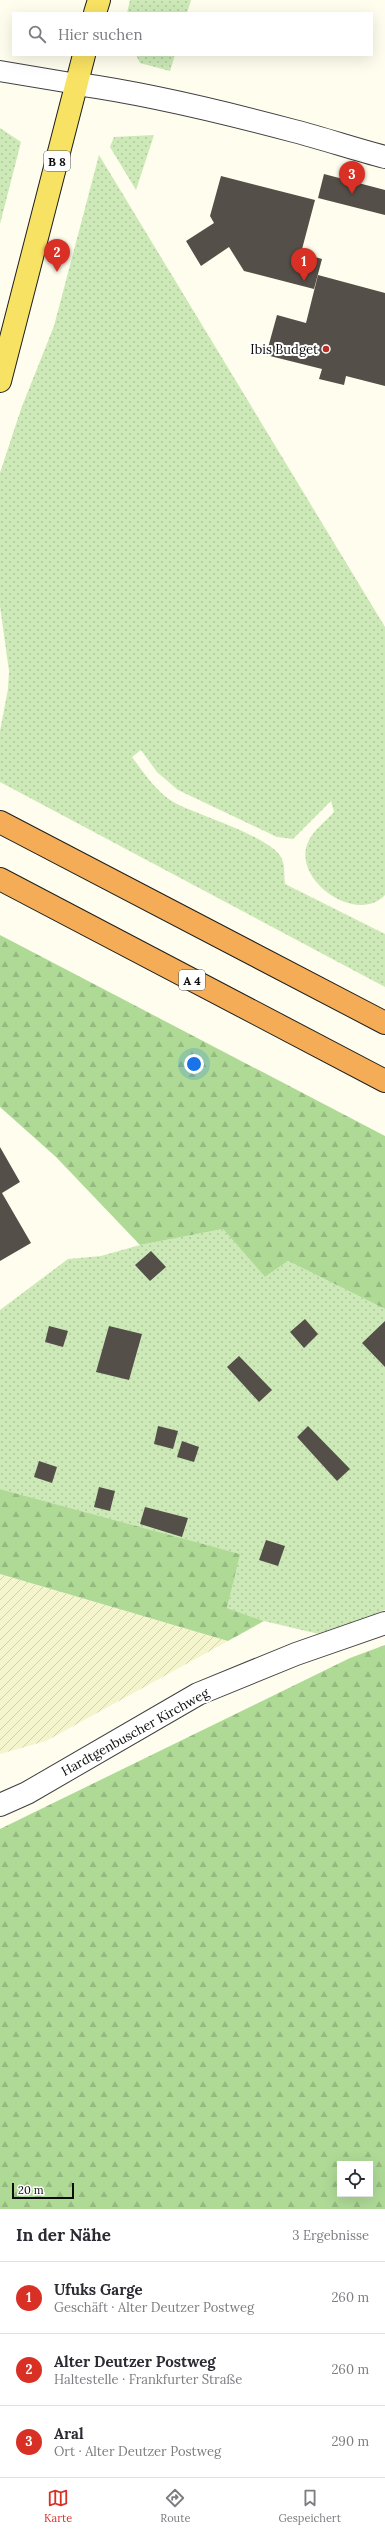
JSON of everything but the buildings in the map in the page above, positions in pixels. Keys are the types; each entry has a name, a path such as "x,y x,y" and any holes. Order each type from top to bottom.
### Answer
{"highway":[{"path":"0,822 385,1023"},
{"name":"A 4","path":"0,879 385,1081"}],"main road":[{"path":"95,12 99,0"},
{"name":"B 8","path":"0,381 84,56"}],"street":[{"path":"0,71 118,90 220,112 385,157"},
{"name":"Hardtgenbuscher Kirchweg","path":"0,1805 27,1793 198,1694 296,1654 385,1623"}],"green space":[{"path":"130,0 191,0 187,12 127,12"},
{"path":"136,56 175,56 170,71 140,63"},
{"path":"0,128 21,142 0,224"},
{"path":"154,135 136,190 110,147 114,137"},
{"path":"99,155 385,627 385,895 373,903 358,905 343,901 329,893 317,882 308,869 305,855 309,840 317,829 334,812 331,801 293,839 277,837 178,790 157,772 141,750 132,757 151,782 168,799 250,835 276,851 283,862 285,884 385,934 385,987 0,782 0,731 8,689 9,671 0,606 0,473 21,409 54,326"},
{"path":"0,935 385,1136 385,1309 288,1261 265,1277 223,1229 140,1245 56,1157 0,1107"},
{"path":"223,1229 265,1277 288,1261 385,1309 385,1610 327,1636 264,1621 227,1608 239,1554 0,1489 0,1310 68,1259 101,1256 140,1245"},
{"path":"0,1489 240,1554 227,1608 264,1621 228,1641 0,1574"},
{"path":"0,1574 228,1641 46,1741 0,1754"},
{"path":"385,1645 385,2209 0,2209 0,1829 350,1658"}],"place":[{"name":"Aral","path":"352,194"},
{"name":"Alter Deutzer Postweg","path":"57,272"},
{"name":"Ufuks Garge","path":"304,281"},
{"name":"Ibis Budget","path":"326,349"}]}
